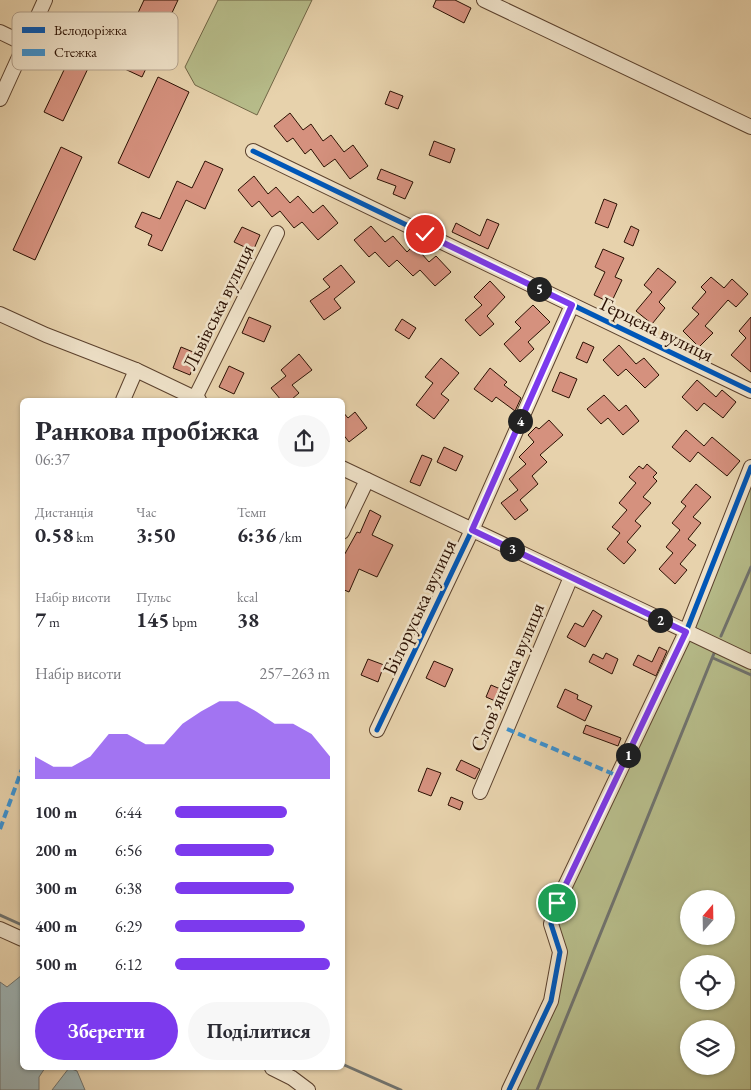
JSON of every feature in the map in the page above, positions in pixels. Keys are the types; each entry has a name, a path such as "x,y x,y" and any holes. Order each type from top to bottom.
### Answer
{"street":[{"path":"40,12 45,0"},
{"path":"484,0 751,127"},
{"path":"0,32 12,38"},
{"path":"0,99 13,70"},
{"name":"Герцена вулиця","path":"253,151 751,392"},
{"name":"Львівська вулиця","path":"197,398 277,233"},
{"name":"Білоруська вулиця","path":"377,730 472,530 572,305"},
{"path":"0,314 46,335 136,370 195,398"},
{"path":"124,398 136,370"},
{"path":"509,1090 551,1001 560,952 551,924 557,903 686,632 751,467"},
{"path":"345,469 751,662"},
{"path":"345,526 367,480"},
{"name":"Слов’янська вулиця","path":"480,792 571,577"},
{"path":"0,929 20,938"},
{"path":"276,1070 292,1078 308,1090"}],"green space":[{"path":"218,0 312,0 257,115 195,85 185,67"},
{"path":"751,469 751,1090 507,1090 551,1000 560,952 552,924"}],"water":[{"path":"20,977 20,1070 44,1070 39,1077 39,1090 0,1090 0,982 7,987"},
{"path":"67,1070 74,1070 77,1071 85,1090 52,1090"}],"building":[{"path":"144,0 178,0 172,12 138,12"},
{"path":"436,0 455,0 471,8 464,23 433,7"},
{"path":"64,70 87,70 63,121 44,112"},
{"path":"127,70 145,70 142,77"},
{"path":"158,77 189,92 149,178 118,163"},
{"path":"390,91 403,96 398,109 385,104"},
{"path":"290,113 303,130 311,124 323,141 331,135 344,152 353,145 368,166 350,179 335,159 324,167 311,149 305,154 293,138 287,142 274,126"},
{"path":"434,141 455,149 450,163 429,155"},
{"path":"61,147 82,157 35,260 13,250"},
{"path":"205,161 223,169 205,209 186,200 162,251 148,245 152,235 135,227 142,212 160,219 177,181 192,188"},
{"path":"381,169 413,182 405,199 393,194 396,186 377,179"},
{"path":"254,176 268,194 276,187 290,203 298,196 313,213 323,205 338,223 318,240 302,222 294,228 280,211 272,217 259,201 252,207 238,190"},
{"path":"604,199 617,204 608,228 595,223"},
{"path":"487,219 499,224 488,249 452,232 456,223 480,236"},
{"path":"371,226 385,242 393,236 407,252 414,245 429,262 436,256 451,272 435,286 420,270 413,276 397,260 389,267 375,252 369,257 354,240"},
{"path":"631,226 639,230 633,246 624,242"},
{"path":"242,227 260,235 253,251 234,242"},
{"path":"603,249 624,258 615,277 622,280 611,303 594,295 605,272 595,267"},
{"path":"341,265 355,282 334,299 341,308 324,320 310,301 330,287 323,279"},
{"path":"658,268 676,282 659,302 665,308 652,324 636,311 652,292 644,285"},
{"path":"711,277 724,288 732,279 748,294 736,307 728,300 705,326 713,333 699,347 683,331 699,314 692,308 706,292 701,287"},
{"path":"490,281 505,297 487,316 494,324 480,336 465,320 482,305 474,297"},
{"path":"533,305 550,322 528,342 534,349 520,362 504,344 521,328 515,322"},
{"path":"249,317 271,326 264,342 242,333"},
{"path":"751,317 751,372 731,355 746,338 739,331"},
{"path":"402,319 416,328 409,339 395,330"},
{"path":"583,342 594,347 587,363 576,358"},
{"path":"619,345 636,364 644,358 659,375 645,388 626,369 618,376 603,360"},
{"path":"181,347 198,354 190,375 173,368"},
{"path":"299,354 312,370 292,385 299,393 293,398 279,398 271,388 286,376 281,370"},
{"path":"441,358 459,373 441,394 449,400 434,419 416,405 433,383 425,377"},
{"path":"229,366 244,373 234,394 219,387"},
{"path":"490,368 507,382 504,385 521,398 515,411 496,397 492,402 474,389"},
{"path":"560,372 577,379 569,398 552,391"},
{"path":"697,380 716,397 722,390 736,402 723,418 704,403 697,411 682,397"},
{"path":"604,395 619,411 626,405 639,421 623,435 608,418 601,424 587,409"},
{"path":"355,412 367,428 349,442 345,437 345,414 348,418"},
{"path":"549,420 563,435 540,455 547,462 532,476 538,484 520,500 528,510 515,520 501,503 518,490 509,479 526,464 519,457 534,442 528,435 536,427 539,429"},
{"path":"686,430 704,446 712,437 740,461 727,476 698,452 690,462 672,447"},
{"path":"444,447 463,456 456,471 437,462"},
{"path":"422,455 432,459 420,486 410,482"},
{"path":"647,464 657,473 653,477 657,481 643,497 651,503 635,521 641,526 627,542 636,550 624,564 607,549 620,533 612,527 627,510 619,503 636,483 629,477 639,466 643,469"},
{"path":"696,484 711,497 693,517 701,523 688,539 696,545 680,564 687,570 675,584 659,569 673,553 666,547 680,530 672,523 686,506 681,502"},
{"path":"370,510 381,516 372,535 393,545 377,577 359,569 349,592 345,590 345,554 357,532 360,533"},
{"path":"593,610 602,616 585,647 567,637 575,623 583,627"},
{"path":"659,647 667,651 656,676 633,665 638,655 652,662"},
{"path":"606,653 618,659 612,674 589,662 593,654 603,659"},
{"path":"368,659 384,665 378,682 361,675"},
{"path":"434,661 453,669 445,687 426,678"},
{"path":"491,685 505,691 500,703 486,697"},
{"path":"565,689 578,695 577,699 592,706 585,721 557,707"},
{"path":"586,725 621,738 618,746 583,733"},
{"path":"461,760 480,769 475,779 456,770"},
{"path":"427,768 441,773 431,796 418,791"},
{"path":"451,797 463,802 460,810 448,805"}],"waterway":[{"path":"721,636 751,567"},
{"path":"537,1090 715,651"},
{"path":"713,658 751,675"},
{"path":"0,915 20,924"},
{"path":"345,1065 401,1090"}],"marked path":[{"path":"507,729 618,776"},
{"path":"0,829 20,774"}],"cycle path":[{"path":"253,151 751,391"},
{"path":"377,730 472,530 572,305"},
{"path":"509,1090 551,1001 560,952 551,924 557,903 686,632 751,467"}],"route":[{"path":"425,234 572,305 472,530 686,632 557,903"}]}
